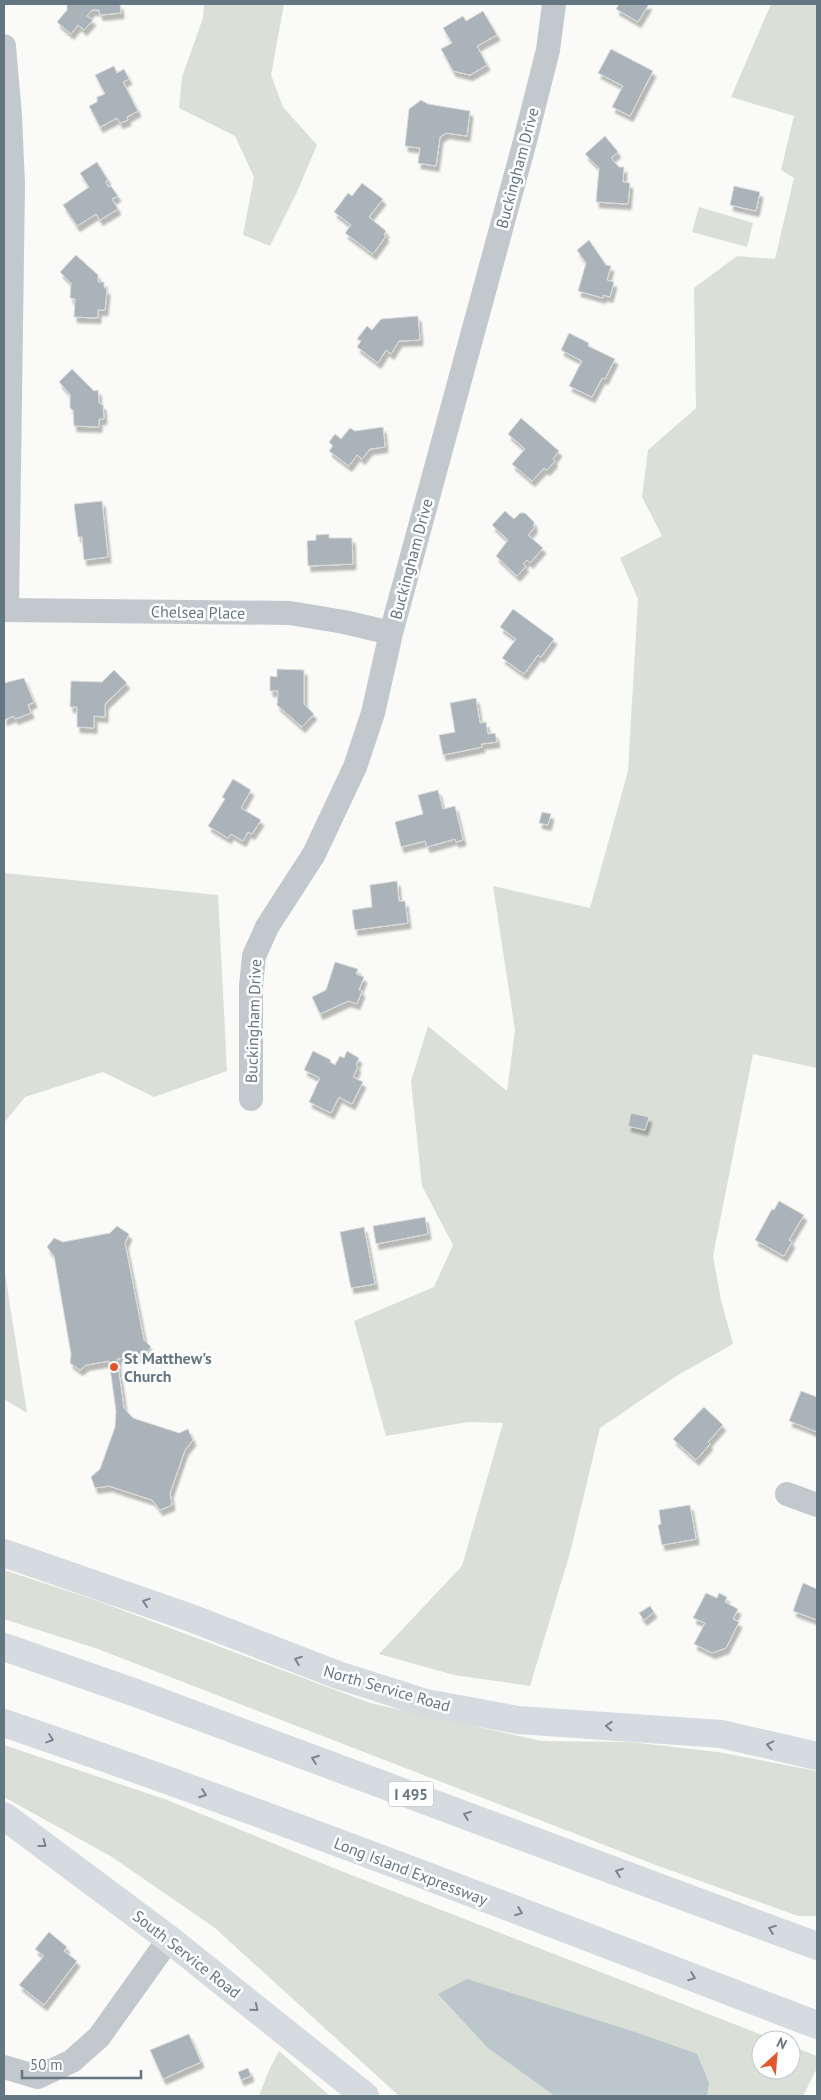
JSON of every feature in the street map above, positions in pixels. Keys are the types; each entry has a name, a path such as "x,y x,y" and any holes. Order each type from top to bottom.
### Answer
{"main road":[{"name":"North Service Road","path":"4,1553 191,1618 338,1675 426,1702 518,1720 721,1734 817,1756"},
{"name":"I 495","path":"4,1647 145,1696 817,1946"},
{"name":"Long Island Expressway","path":"4,1723 112,1760 328,1840 817,2025"},
{"name":"South Service Road","path":"4,1816 169,1938 365,2096"}],"street":[{"name":"Buckingham Drive","path":"251,1099 251,986 254,956 267,927 314,854 355,767 373,713 391,634 526,141 548,50 554,4"},
{"path":"4,46 13,184 5,610"},
{"name":"Chelsea Place","path":"5,610 290,613 344,622 391,634"},
{"path":"787,1494 817,1505"},
{"path":"4,2067 38,2077 72,2061 98,2037 169,1938"}],"shaded area":[{"path":"204,4 284,4 271,75 283,107 317,145 297,192 270,246 243,235 254,177 235,136 179,108 182,77 203,18"},
{"path":"771,4 817,4 817,1068 753,1054 713,1256 721,1300 733,1344 678,1375 600,1428 570,1553 530,1686 454,1675 379,1654 462,1566 503,1423 468,1422 386,1436 354,1321 434,1287 453,1245 422,1186 411,1081 428,1026 507,1091 515,1030 493,886 590,908 628,771 638,599 620,558 662,536 642,497 648,450 696,408 694,288 737,256 775,259 794,178 781,170 794,116 731,97"},
{"path":"699,207 753,223 747,247 692,232"},
{"path":"4,873 218,895 227,1071 154,1097 103,1072 25,1097 4,1123"},
{"path":"4,1267 27,1413 4,1399"},
{"path":"4,1570 95,1600 370,1703 542,1741 630,1742 718,1752 817,1771 817,1916 798,1916 661,1867 98,1649 4,1619"},
{"path":"4,1745 167,1800 341,1871 751,2031 751,2080 801,2080 801,2050 817,2056 817,2068 803,2096 399,2096 215,1928 112,1857 4,1797"},
{"path":"467,1979 635,2032 697,2054 709,2083 707,2096 555,2096 488,2048 438,1994"},
{"path":"279,2051 330,2096 259,2096"}],"building":[{"path":"67,4 120,4 121,13 100,15 99,10 92,10 87,16 93,20 84,30 78,25 71,34 57,22 67,10"},
{"path":"619,4 649,4 638,22 616,9"},
{"path":"483,11 497,35 477,46 487,65 470,75 453,71 441,49 452,43 443,28 463,16 466,21"},
{"path":"611,49 653,71 630,116 612,107 623,86 598,73"},
{"path":"114,66 117,73 124,69 129,79 123,82 138,111 127,117 128,120 120,123 117,118 100,127 89,106 97,102 97,97 105,94 95,75"},
{"path":"421,100 428,104 470,111 467,136 446,133 440,137 436,166 418,163 420,148 405,146 409,109"},
{"path":"605,136 618,152 611,158 619,167 624,167 623,182 630,183 628,204 596,202 599,168 585,154"},
{"path":"97,162 108,180 105,182 109,187 111,186 118,196 112,199 118,209 100,220 96,214 77,226 63,205 89,187 80,173"},
{"path":"362,183 383,199 369,217 386,231 384,235 386,236 373,254 345,233 351,225 334,212 348,193 352,196"},
{"path":"734,186 760,192 756,211 730,205"},
{"path":"589,240 606,265 611,266 607,280 614,282 610,297 603,295 603,298 578,291 586,263 577,250"},
{"path":"76,255 98,275 98,282 104,282 104,287 107,290 105,310 98,310 98,318 74,317 75,299 70,298 71,283 60,272"},
{"path":"418,316 420,340 399,341 391,354 386,350 378,363 357,347 361,341 357,339 367,326 372,330 381,319"},
{"path":"569,333 589,343 588,346 615,359 605,379 602,378 592,397 569,386 582,361 561,350"},
{"path":"72,369 94,391 98,390 99,403 103,405 104,419 99,419 99,427 74,426 73,410 70,408 70,394 59,382"},
{"path":"521,418 559,451 553,459 555,461 547,470 544,468 532,481 512,464 525,449 508,434"},
{"path":"383,427 385,447 370,449 362,459 357,455 349,466 329,451 333,446 329,442 335,434 341,439 350,428 355,431"},
{"path":"102,501 108,557 84,560 82,537 78,537 74,504"},
{"path":"505,511 514,519 520,513 525,513 534,522 534,528 528,535 543,548 530,563 527,560 523,564 526,566 517,576 496,556 508,540 492,525"},
{"path":"329,534 329,538 352,538 353,564 308,566 307,541 316,540 316,535"},
{"path":"513,609 554,639 541,657 538,655 524,674 502,658 516,639 500,627"},
{"path":"277,669 304,670 304,704 314,714 302,727 277,705 278,691 270,691 270,676 277,677"},
{"path":"114,670 127,683 105,704 105,717 94,716 94,728 77,727 77,707 70,707 71,681 102,682"},
{"path":"24,678 34,702 28,705 31,713 15,719 14,716 4,720 4,683"},
{"path":"476,698 480,723 486,722 488,734 495,733 497,742 481,744 482,747 443,755 439,735 455,732 450,703"},
{"path":"233,779 251,790 241,808 261,820 252,834 248,832 243,841 231,834 228,838 208,826 225,799 222,797"},
{"path":"438,790 443,809 455,806 463,840 456,842 455,839 427,847 425,841 401,847 395,822 423,814 418,795"},
{"path":"542,812 551,814 548,825 539,823"},
{"path":"397,881 399,901 405,901 408,923 355,930 352,910 372,907 370,885"},
{"path":"335,962 358,969 356,974 364,977 359,990 362,991 357,1004 348,1001 320,1014 312,997 326,990"},
{"path":"313,1051 331,1060 330,1062 335,1065 340,1056 344,1058 347,1051 359,1058 356,1065 358,1067 353,1077 363,1082 352,1104 339,1097 331,1113 309,1102 320,1078 304,1070"},
{"path":"631,1113 649,1117 645,1130 628,1126"},
{"path":"779,1201 804,1215 789,1240 792,1242 784,1256 755,1240 772,1209 774,1210"},
{"path":"425,1217 428,1234 376,1244 373,1226"},
{"name":"St Matthew's Church","path":"117,1226 129,1234 125,1243 144,1340 151,1347 143,1358 134,1356 117,1359 124,1408 133,1418 179,1433 188,1429 193,1440 185,1450 170,1493 172,1505 160,1510 152,1500 109,1486 95,1488 91,1477 100,1469 115,1427 116,1411 109,1361 86,1365 80,1370 70,1363 71,1354 54,1256 47,1247 54,1238 63,1242 110,1233"},
{"path":"364,1227 375,1284 351,1288 340,1232"},
{"path":"801,1391 817,1397 817,1432 789,1421"},
{"path":"704,1407 723,1425 696,1460 673,1439"},
{"path":"690,1505 696,1539 662,1545 658,1525 661,1524 659,1510"},
{"path":"803,1583 817,1589 817,1620 793,1611"},
{"path":"706,1593 717,1598 719,1593 727,1597 725,1602 738,1609 733,1619 739,1622 726,1648 712,1653 694,1644 705,1623 693,1618"},
{"path":"650,1606 654,1612 644,1620 639,1613"},
{"path":"49,1932 67,1947 64,1951 77,1961 44,2005 19,1985 44,1956 35,1949"},
{"path":"189,2034 201,2062 163,2079 150,2050"},
{"path":"248,2068 251,2076 241,2080 238,2072"}],"place":[{"name":"St Matthew's Church","path":"114,1367"}]}
